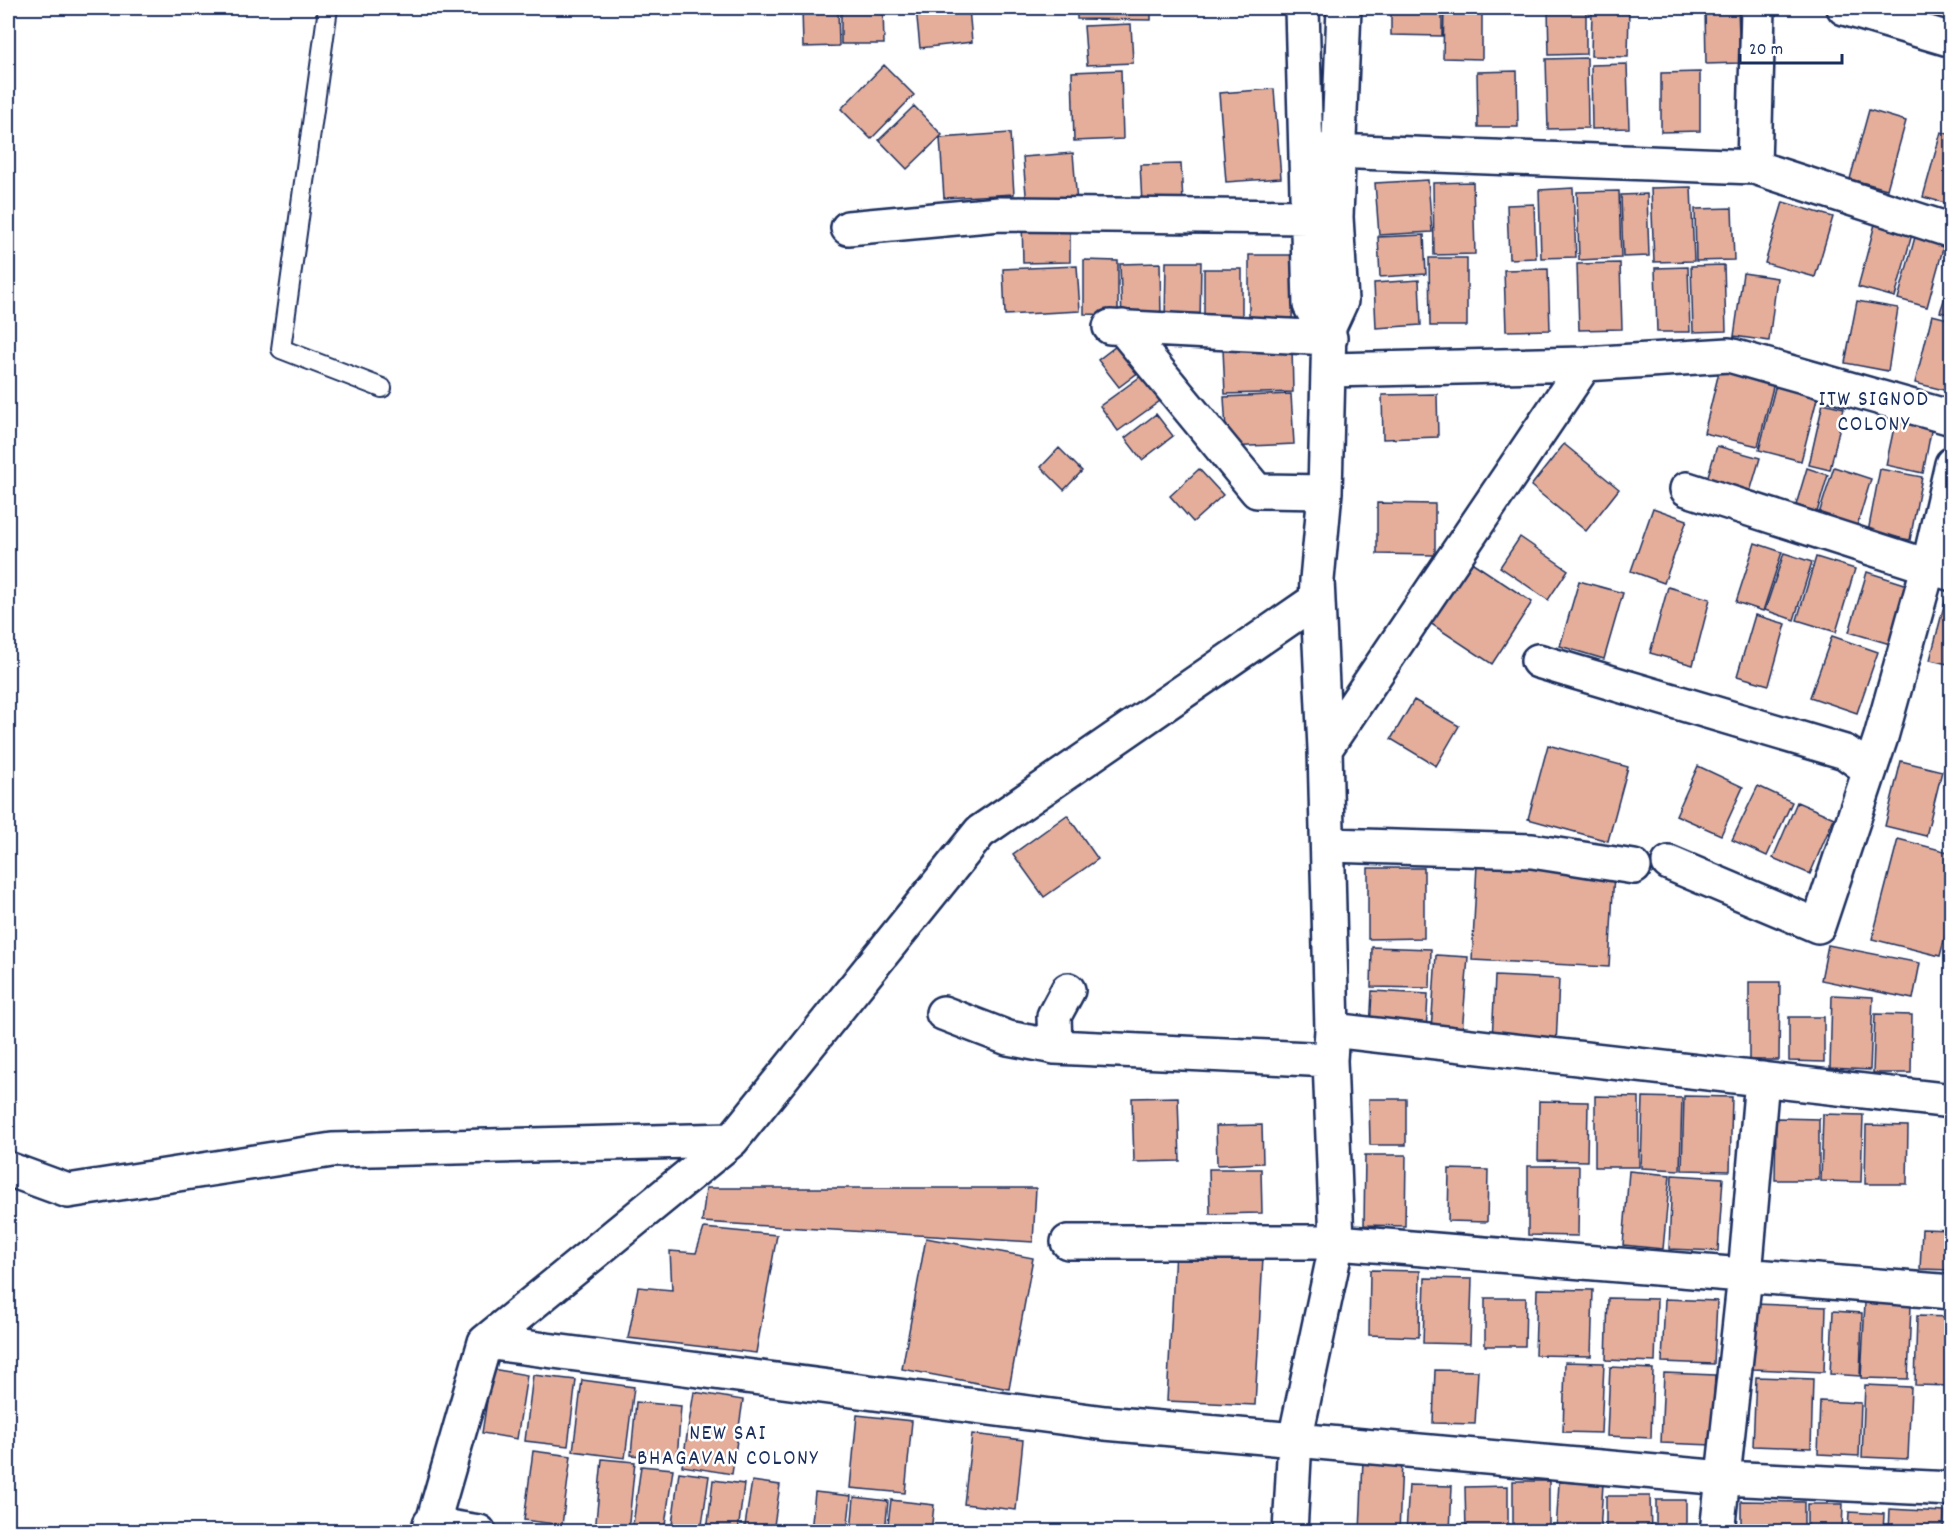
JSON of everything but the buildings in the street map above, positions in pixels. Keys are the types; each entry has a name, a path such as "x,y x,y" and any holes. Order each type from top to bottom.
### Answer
{"street":[{"path":"1302,8 1310,305 1321,326 1329,333"},
{"path":"480,1532 430,1528 485,1342 732,1140 980,832 1316,600 1330,370 1329,333 1341,301 1336,217 1344,8"},
{"path":"1754,167 1758,8"},
{"path":"1844,8 1952,40"},
{"path":"1306,150 1338,149 1754,167 1952,231"},
{"path":"848,228 999,214 1307,217"},
{"path":"1324,492 1257,491 1111,327 1329,333"},
{"path":"1330,370 1585,364 1729,355 1952,417"},
{"path":"1325,749 1585,364"},
{"path":"1669,863 1818,926 1940,571 1952,464"},
{"path":"1687,489 1940,571"},
{"path":"1290,1532 1295,1440 1337,1242 1328,844 1317,580"},
{"path":"1538,662 1845,752 1870,770"},
{"path":"1328,844 1532,851 1635,867"},
{"path":"1055,1047 1054,1016 1068,990"},
{"path":"943,1013 1008,1038 1055,1047 1331,1045 1762,1079 1952,1101"},
{"path":"1717,1532 1745,1275 1762,1079"},
{"path":"8,1169 68,1191 332,1150 732,1140"},
{"path":"1068,1242 1337,1242 1952,1292"},
{"path":"485,1342 1105,1424 1724,1478 1952,1489"}],"lane":[{"path":"328,8 281,349 382,388"}],"district":[{"name":"ITW SIGNOD COLONY","path":"1874,410"},
{"name":"NEW SAI BHAGAVAN COLONY","path":"728,1444"}]}
